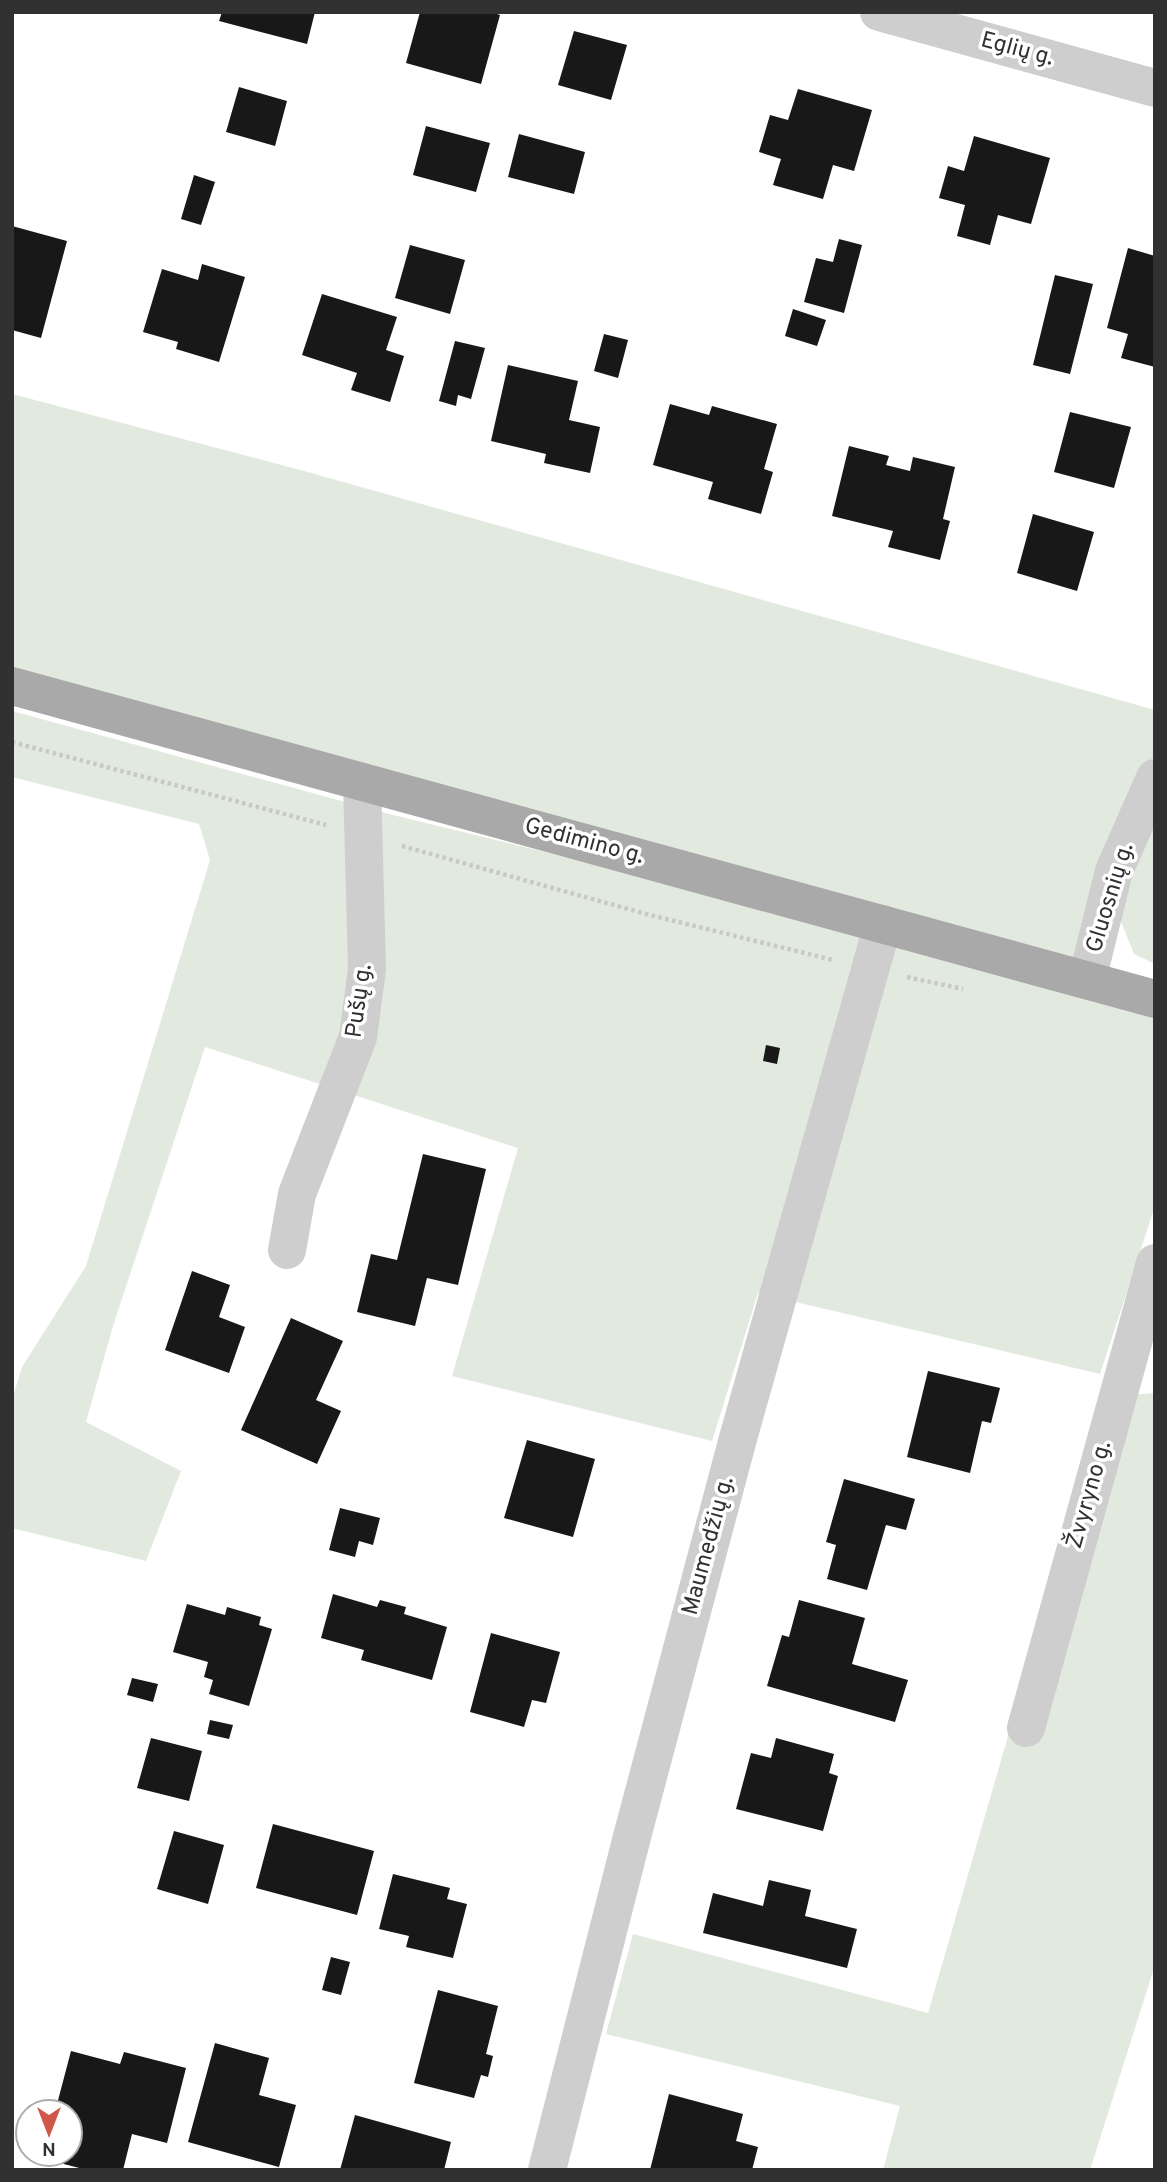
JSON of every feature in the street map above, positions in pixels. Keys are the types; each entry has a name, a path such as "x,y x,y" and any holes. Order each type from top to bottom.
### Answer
{"main road":[{"name":"Gedimino g.","path":"12,686 1155,999"}],"street":[{"name":"Eglių g.","path":"879,12 1155,88"},
{"name":"Gluosnių g.","path":"1087,980 1114,871 1155,778"},
{"name":"Pušų g.","path":"288,1250 297,1194 358,1037 367,969 362,782"},
{"name":"Maumedžių g.","path":"547,2170 636,1819 737,1442 883,924"},
{"name":"Žvyryno g.","path":"1026,1728 1155,1263"}],"path":[{"path":"12,742 363,835 646,914 870,969 969,990"}],"shaded area":[{"path":"12,394 304,471 1155,710 1155,964 1134,954 1119,917 1087,980 12,686"},
{"path":"12,711 389,814 1155,1001 1155,1206 1100,1374 758,1293 712,1441 452,1376 518,1148 205,1047 113,1326 86,1422 181,1471 146,1561 12,1528 12,1400 22,1367 86,1266 210,860 199,824 12,777"},
{"path":"1155,1393 1155,1965 1090,2170 883,2170 900,2106 606,2034 633,1934 928,2013 1106,1397"}],"building":[{"path":"222,12 315,12 307,44 219,21"},
{"path":"420,12 491,12 500,15 481,84 406,63"},
{"path":"574,31 627,45 611,100 558,85"},
{"path":"239,87 287,101 275,146 226,132"},
{"path":"798,89 872,110 854,171 833,165 823,199 773,185 781,159 759,152 770,115 788,120"},
{"path":"426,126 490,143 476,192 413,175"},
{"path":"519,134 585,152 574,194 508,177"},
{"path":"974,136 1050,158 1031,224 998,215 990,245 957,236 965,205 939,198 948,166 964,171"},
{"path":"194,175 215,182 201,225 181,219"},
{"path":"12,226 67,241 41,338 12,330"},
{"path":"839,239 862,245 844,313 804,302 816,258 833,262"},
{"path":"410,245 465,260 450,314 395,298"},
{"path":"1128,248 1155,256 1155,367 1121,358 1128,334 1107,328"},
{"path":"202,264 245,277 219,362 176,349 178,342 143,332 162,269 198,280"},
{"path":"1055,275 1093,284 1070,374 1033,365"},
{"path":"322,294 397,317 386,350 404,356 390,402 351,390 357,373 302,355"},
{"path":"793,309 826,320 817,346 785,336"},
{"path":"604,334 628,340 618,378 594,371"},
{"path":"455,341 485,348 471,399 458,395 456,406 439,401"},
{"path":"508,365 578,381 569,420 600,427 590,473 544,463 546,454 491,441"},
{"path":"670,404 709,415 712,406 777,424 764,469 773,472 761,514 708,499 713,482 653,465"},
{"path":"1070,412 1131,427 1114,488 1054,472"},
{"path":"849,446 889,456 886,465 910,471 913,457 955,467 943,519 950,521 940,560 888,547 893,531 832,516"},
{"path":"1033,514 1094,532 1077,591 1017,573"},
{"path":"766,1045 780,1048 777,1064 763,1061"},
{"path":"423,1154 486,1169 458,1285 427,1278 415,1326 357,1312 371,1254 397,1260"},
{"path":"192,1271 230,1285 219,1317 245,1327 229,1373 165,1350"},
{"path":"291,1318 343,1341 316,1400 341,1411 317,1464 241,1430"},
{"path":"928,1371 1000,1388 991,1423 982,1421 970,1473 907,1457"},
{"path":"527,1440 595,1459 573,1537 504,1518"},
{"path":"844,1479 915,1499 906,1530 886,1525 867,1590 827,1579 836,1545 826,1542"},
{"path":"340,1508 380,1518 373,1545 359,1541 355,1557 329,1550"},
{"path":"333,1594 377,1607 380,1600 406,1607 404,1614 447,1627 432,1680 361,1660 364,1650 321,1638"},
{"path":"799,1600 865,1618 852,1664 908,1680 895,1722 767,1686 782,1635 789,1637"},
{"path":"187,1604 225,1615 227,1607 261,1617 259,1625 272,1629 249,1706 209,1694 213,1680 204,1677 208,1662 173,1652"},
{"path":"491,1633 560,1652 546,1703 532,1700 524,1727 470,1712"},
{"path":"132,1678 158,1684 153,1702 127,1695"},
{"path":"210,1720 233,1725 229,1739 207,1734"},
{"path":"151,1738 202,1751 189,1801 137,1788"},
{"path":"776,1738 834,1754 829,1773 838,1776 823,1831 736,1809 751,1753 771,1758"},
{"path":"273,1824 374,1851 357,1915 256,1888"},
{"path":"174,1831 224,1845 208,1904 157,1889"},
{"path":"393,1874 450,1888 447,1899 467,1904 453,1958 406,1947 409,1936 379,1929"},
{"path":"769,1880 811,1890 805,1916 857,1929 847,1968 703,1933 713,1893 763,1906"},
{"path":"331,1957 350,1962 341,1995 322,1990"},
{"path":"438,1990 498,2006 486,2054 493,2056 488,2077 481,2075 474,2098 414,2083"},
{"path":"215,2043 269,2058 259,2095 296,2105 279,2167 188,2142"},
{"path":"71,2051 120,2064 124,2052 186,2068 167,2143 132,2134 123,2170 79,2168 84,2168 84,2098 59,2098"},
{"path":"669,2094 743,2114 736,2141 758,2147 752,2170 650,2170"},
{"path":"355,2115 451,2142 444,2170 340,2170"}]}
